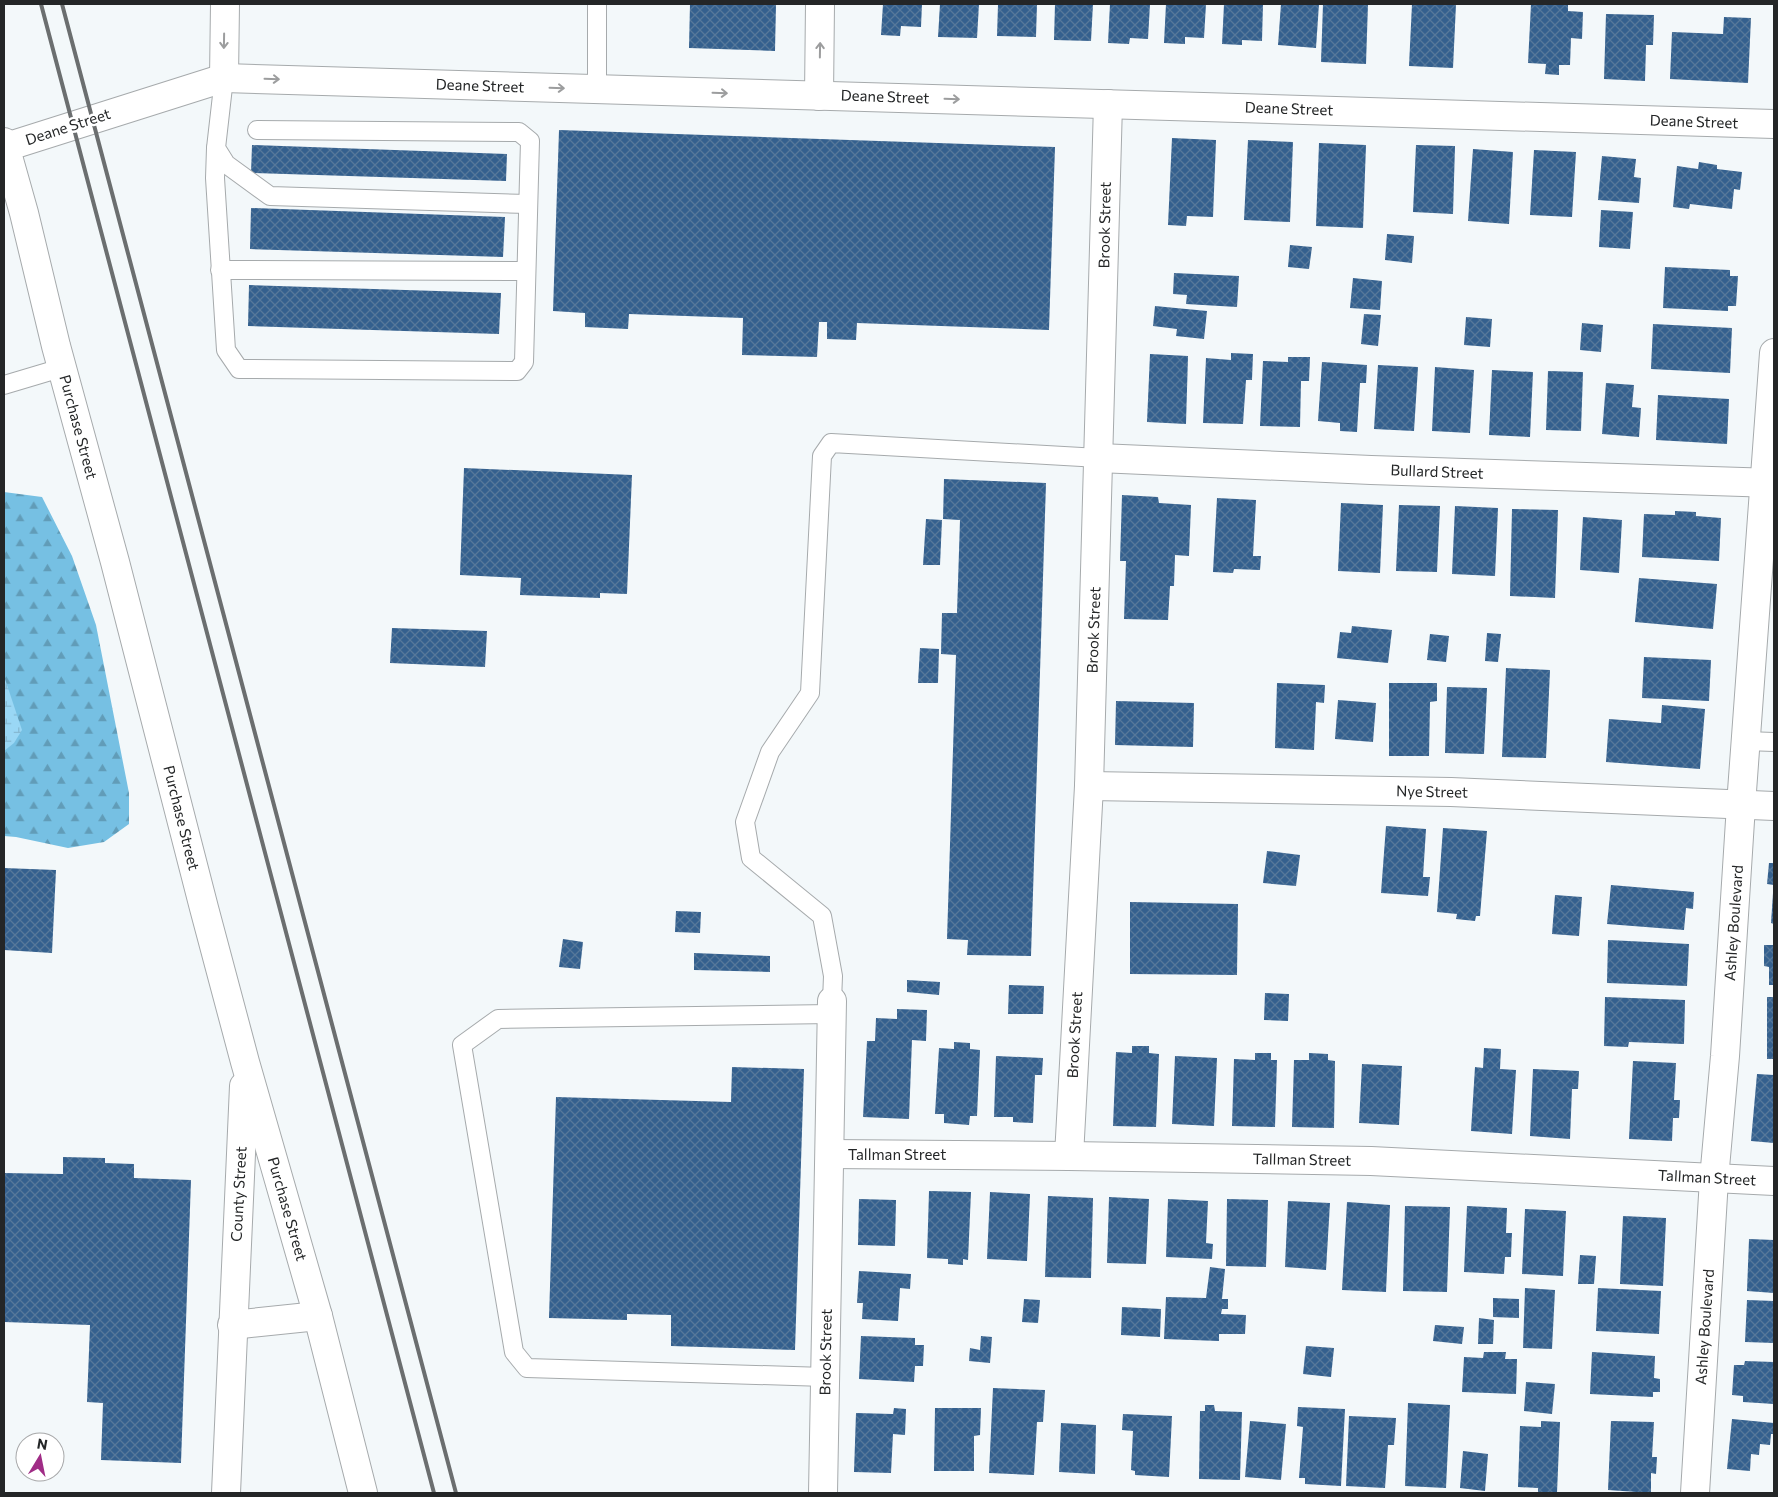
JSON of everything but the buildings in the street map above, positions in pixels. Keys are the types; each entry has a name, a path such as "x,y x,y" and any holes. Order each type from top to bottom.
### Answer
{"main road":[{"path":"224,78 225,4"},
{"path":"819,96 820,4"},
{"name":"Deane Street","path":"4,145 224,78 1774,124"},
{"name":"Brook Street","path":"1069,1156 1089,786 1108,104"},
{"name":"Purchase Street","path":"4,145 24,213 62,368 117,571 188,850 245,1062 318,1316 363,1493"},
{"name":"Ashley Boulevard","path":"1695,1493 1714,1179 1725,1056 1741,805 1767,538 1774,353"},
{"name":"Bullard Street","path":"1099,458 1371,470 1769,483"},
{"name":"Nye Street","path":"1089,786 1451,792 1774,806"},
{"name":"Brook Street","path":"823,1493 832,1008"},
{"name":"County Street","path":"226,1493 245,1062"},
{"name":"Tallman Street","path":"830,1154 1371,1161 1774,1181"},
{"path":"232,1325 318,1316"}],"lane":[{"path":"597,4 597,89"},
{"path":"224,78 216,148 215,178 226,350 239,369 517,372 524,362 530,141 519,132 257,130"},
{"path":"216,148 226,164 270,196 528,204"},
{"path":"220,270 526,271"},
{"path":"4,385 62,368"},
{"path":"825,1377 526,1368 514,1352 462,1045 498,1019 832,1008 833,976 822,916 751,858 745,822 770,752 810,693 822,456 831,443 1099,458"},
{"path":"1746,741 1774,742"}],"green space":[{"path":"4,492 42,497 72,556 96,625 129,793 129,824 104,842 68,848 4,836"},
{"path":"4,676 22,730 14,743 4,751"}],"railway":[{"path":"41,4 434,1493"},
{"path":"62,4 456,1493"}]}
